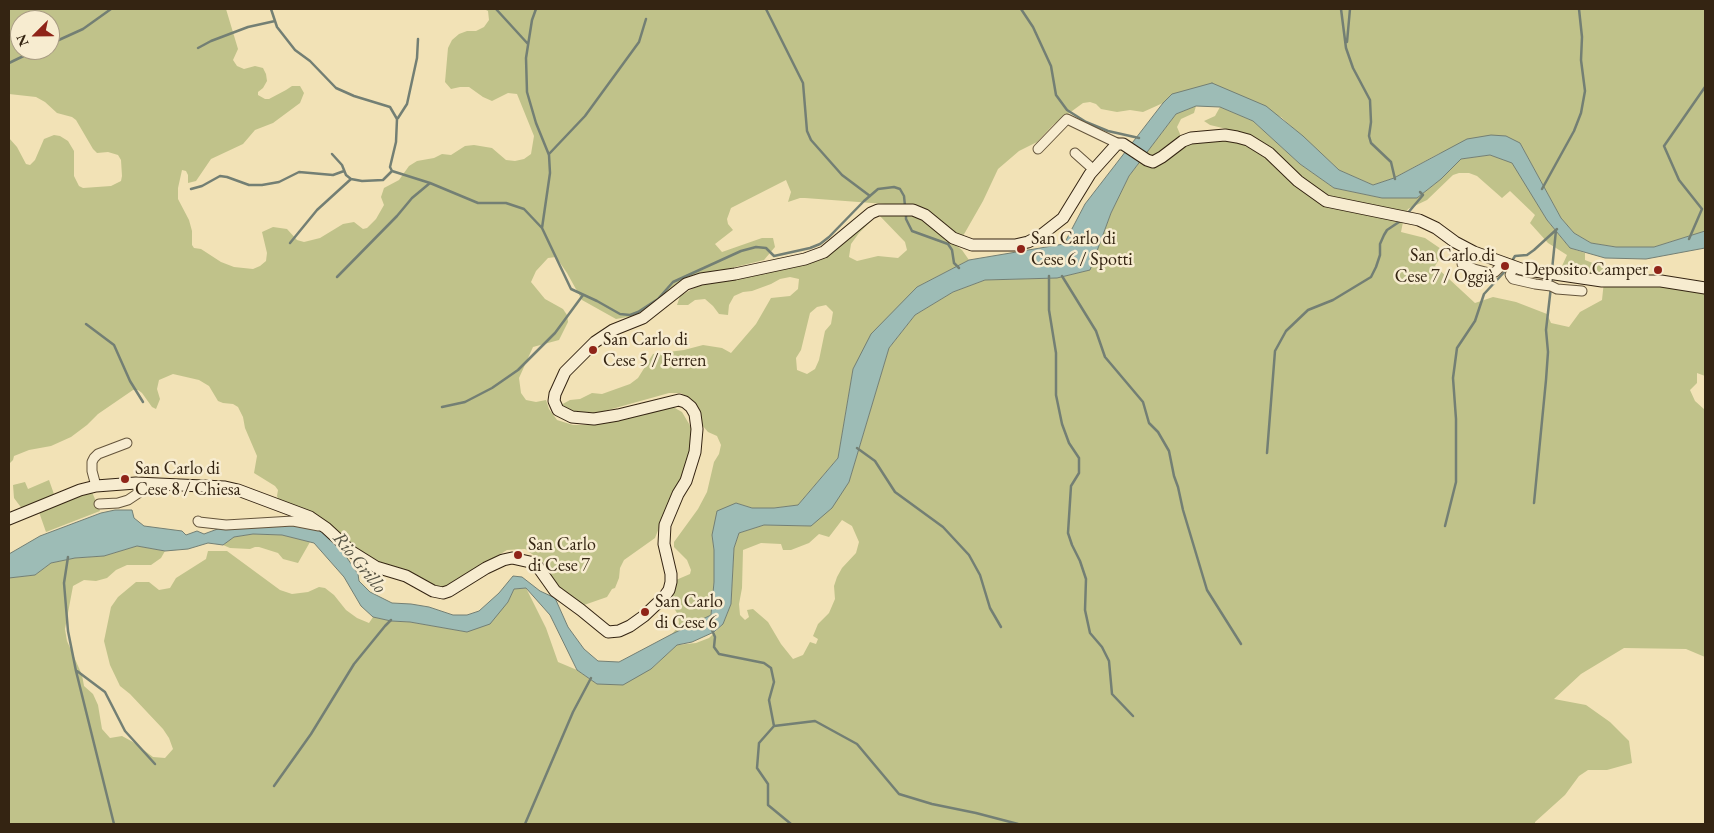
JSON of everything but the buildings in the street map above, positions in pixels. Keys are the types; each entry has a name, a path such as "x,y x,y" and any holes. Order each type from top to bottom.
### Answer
{"street":[{"path":"1038,149 1067,119 1121,144 1153,162 1183,141 1191,138 1225,135 1237,137 1248,140 1269,153 1298,181 1326,201 1419,220 1454,242 1474,252 1509,265 1530,271 1602,281 1661,281 1705,288"},
{"path":"9,519 80,490 96,486 152,484 225,487 310,517 326,528 352,552 376,567 406,576 438,592 457,588 486,568 504,560 512,558 530,562 538,567 555,591 603,628 614,632 625,629 644,616 664,597 671,582 672,574 664,544 665,525 691,468 697,440 695,414 691,407 679,400 594,419 572,417 558,410 554,401 555,394 565,372 595,342 613,330 643,318 686,284 701,279 759,270 824,252 871,213 878,210 913,210 925,215 953,238 972,245 1017,240 1028,242 1040,236 1063,218 1094,170 1121,144"},
{"path":"1075,153 1094,170"},
{"path":"1462,264 1474,270 1489,273 1509,265"},
{"path":"1509,265 1510,275 1513,279 1551,286 1557,289 1582,291"},
{"path":"96,486 92,471 94,458 98,454 128,443"},
{"path":"99,504 118,503 128,500 152,484"},
{"path":"198,521 226,525 293,521 326,528"}],"green space":[{"path":"9,9 226,9 238,49 233,60 237,66 244,69 255,66 263,68 266,74 267,81 258,92 258,95 269,99 292,86 300,86 304,93 300,103 273,123 255,130 243,144 211,159 196,181 188,183 188,175 186,171 182,170 178,188 178,199 189,220 194,248 201,249 221,262 234,267 253,269 266,261 267,253 262,232 273,227 287,229 297,240 304,242 320,238 343,224 354,222 363,229 367,228 376,219 384,205 381,197 384,188 399,180 409,166 417,161 434,158 442,154 451,155 465,146 474,145 492,148 506,160 524,159 531,154 534,136 517,94 508,93 492,101 469,87 451,89 445,82 448,48 452,40 459,34 467,31 476,31 484,27 489,20 488,11 484,9 1705,9 1705,231 1654,247 1616,247 1591,243 1574,233 1561,218 1520,143 1440,153 1394,178 1373,185 1339,170 1281,117 1172,94 1163,103 1143,112 1130,110 1117,112 1101,109 1096,104 1090,102 1083,103 1053,125 1037,142 1019,151 998,169 983,201 963,236 951,232 912,206 805,198 788,202 791,192 786,180 731,208 727,219 728,224 733,230 715,244 722,252 762,238 773,238 775,247 764,260 690,278 640,315 616,319 582,300 556,257 548,258 536,271 531,282 545,299 563,309 567,315 568,322 559,340 533,347 519,378 521,393 526,400 536,402 546,400 549,409 557,420 573,425 593,425 663,407 673,407 682,412 692,429 686,469 655,538 624,560 615,588 612,589 607,597 584,605 555,585 547,574 543,562 525,549 507,550 469,573 452,586 437,589 378,564 279,501 277,496 278,490 275,486 254,473 257,456 238,407 218,401 209,386 199,380 173,374 159,380 157,389 160,399 156,409 152,407 142,393 138,390 133,390 98,414 71,437 51,446 29,450 14,456 9,464 9,138 17,147 26,164 30,165 35,160 44,139 54,135 68,141 74,151 74,176 79,186 83,188 111,186 121,181 122,176 121,160 118,155 108,152 97,153 76,120 57,113 36,97 9,94"},
{"path":"1196,106 1194,113 1181,119 1177,127 1183,141 1235,131 1210,125 1204,121 1215,116 1220,107 1253,121 1300,164 1334,188 1382,198 1417,198 1441,179 1461,159 1490,155 1513,163 1547,220 1570,248 1585,253 1585,260 1621,274 1705,288 1705,376 1697,373 1697,383 1690,390 1695,401 1705,410 1705,657 1686,649 1624,648 1581,674 1554,699 1586,705 1610,722 1629,741 1632,763 1607,770 1588,770 1579,776 1565,795 1535,824 9,824 9,578 35,575 51,563 75,558 104,556 137,546 165,551 161,558 151,565 127,565 116,570 107,578 96,581 84,580 73,586 65,629 67,641 82,675 84,686 93,694 98,705 102,729 110,738 122,736 153,757 165,758 173,749 163,729 120,686 110,665 104,641 111,607 118,597 136,582 149,582 159,590 170,588 176,578 206,559 208,551 227,551 280,590 292,594 308,592 319,587 325,588 334,595 346,610 357,618 369,623 373,617 467,632 508,602 514,589 526,588 546,628 558,662 577,670 597,684 651,669 677,645 696,643 709,638 723,624 731,604 734,548 739,533 764,525 811,526 849,482 889,348 915,315 953,292 985,280 1057,278 1090,270 1111,213 1129,176 1176,114","holes":["1469,173 1477,176 1502,198 1510,191 1535,215 1530,223 1548,243 1567,255 1558,275 1604,281 1602,300 1580,312 1569,327 1551,323 1547,314 1516,302 1493,297 1475,303 1435,266 1444,251 1425,238 1401,232 1408,209 1427,200 1453,175","842,520 852,526 859,542 856,553 842,568 837,577 834,586 835,599 829,613 818,624 813,636 818,639 816,644 810,642 803,655 793,659 781,644 768,622 753,609 747,610 749,617 745,620 740,615 739,604 742,588 743,550 761,543 781,544 783,550 791,550 809,543 819,534 829,537"]},
{"path":"878,214 914,215 962,250 969,260 917,287 853,369 838,458 798,505 752,508 736,503 712,535 714,582 711,615 672,634 678,627 679,622 677,613 669,600 676,580 690,574 691,570 687,560 674,547 674,542 698,509 707,492 714,462 719,454 721,445 717,436 708,432 702,425 697,407 689,398 681,393 669,393 601,412 586,414 574,413 559,406 570,400 580,399 592,393 602,394 630,384 638,378 653,354 684,350 703,345 722,348 731,353 756,324 771,298 790,296 798,289 799,279 790,277 780,279 771,284 734,296 729,305 728,315 719,314 705,299 695,300 688,305 677,305 680,296 694,288 712,282 820,260 875,217 851,244 849,257 857,261 878,256 898,258 907,250 905,242","holes":["826,305 833,312 831,324 825,331 819,360 815,369 807,374 797,370 796,358 801,350 810,313 817,307"]},
{"path":"49,480 55,497 23,510 14,498 13,485 25,482 28,489"},
{"path":"92,492 100,511 46,532 39,512"},
{"path":"253,534 282,535 310,542 298,563 283,559 278,553 259,547 250,549 230,548 223,545 234,537"}],"water":[{"path":"1212,83 1266,106 1303,136 1339,170 1373,185 1394,178 1467,139 1491,135 1506,136 1520,143 1561,218 1574,233 1591,243 1616,247 1654,247 1705,231 1705,248 1646,259 1605,258 1570,248 1547,220 1512,163 1490,155 1461,159 1441,179 1417,198 1382,198 1334,188 1300,164 1253,121 1220,107 1196,106 1176,114 1129,176 1111,213 1090,270 1057,278 985,280 953,292 915,315 889,348 849,482 832,508 811,526 764,525 739,533 734,548 731,604 723,624 714,632 692,642 677,645 651,669 623,685 597,684 577,670 550,615 526,588 514,589 508,602 490,624 467,632 410,622 391,621 373,617 361,606 344,577 314,543 282,535 253,534 234,537 223,545 208,543 188,549 165,551 137,546 104,556 75,558 51,563 35,575 9,578 9,554 40,536 101,513 115,510 132,510 134,518 144,526 182,531 186,535 197,531 204,534 223,527 293,523 319,527 341,549 358,574 359,581 370,592 392,603 429,607 453,615 467,615 479,611 499,593 513,576 522,577 540,591 555,598 568,627 584,649 598,661 619,662 711,615 714,582 712,535 717,511 736,503 752,508 798,505 838,458 853,369 871,334 917,287 969,260 1064,244 1085,204 1163,103 1172,94"}],"waterway":[{"path":"60,39 83,29 111,9"},
{"path":"271,9 277,27 295,50 310,61 336,88 354,96 390,107 397,119 396,142 390,167 392,171 430,183 478,203 506,203 524,209 542,228 571,289 620,314 630,315 638,312 658,299 673,282 741,251 756,247 766,248 774,256 820,244 878,189 894,187 900,189 904,196 905,206"},
{"path":"496,9 528,44"},
{"path":"536,9 532,20 526,58 527,92 536,123 549,155 550,173 542,228"},
{"path":"766,9 803,83 807,131 811,140 842,175 870,196"},
{"path":"1021,9 1033,27 1051,66 1056,95 1067,110 1086,122 1108,131 1139,138"},
{"path":"1341,9 1346,48 1353,68 1370,100 1371,122 1369,136 1371,143 1391,162 1395,179"},
{"path":"1347,42 1350,9"},
{"path":"1542,189 1574,131 1581,113 1585,91 1581,60 1582,37 1579,9"},
{"path":"549,154 585,116 639,42 646,19"},
{"path":"198,48 248,27 275,21"},
{"path":"398,118 407,104 417,58 418,39"},
{"path":"9,63 15,60"},
{"path":"1689,239 1702,209 1679,180 1664,146 1705,87"},
{"path":"332,154 342,165 346,175 351,179 362,181 383,180 392,171"},
{"path":"191,189 202,186 220,176 249,185 262,185 279,182 299,172 333,175 344,171"},
{"path":"290,243 317,210 351,179"},
{"path":"337,277 397,216 412,198 430,183"},
{"path":"1407,214 1423,195 1420,192"},
{"path":"906,214 906,219 912,231 948,244 952,250 954,263 959,268"},
{"path":"1267,453 1275,351 1286,331 1308,310 1333,300 1371,277 1380,255 1380,244 1384,235 1387,230 1402,220"},
{"path":"1512,261 1515,256 1527,255 1557,229"},
{"path":"1552,270 1556,230"},
{"path":"1445,526 1456,482 1456,419 1453,378 1457,348 1475,321 1484,294 1508,268"},
{"path":"1049,276 1049,310 1056,353 1056,395 1062,424 1069,443 1079,458 1079,473 1071,486 1068,533 1086,579 1085,610 1090,633 1102,647 1109,661 1112,694 1133,716"},
{"path":"1062,276 1096,331 1105,357 1143,402 1149,423 1158,432 1169,451 1183,510 1207,590 1241,644"},
{"path":"1534,503 1546,380 1548,352 1546,330 1552,278"},
{"path":"442,407 465,402 492,388 518,370 555,333 583,295"},
{"path":"86,324 114,345 130,381 143,402"},
{"path":"857,448 875,461 895,492 943,527 969,555 980,575 990,608 1001,627"},
{"path":"68,557 64,583 68,631 114,824"},
{"path":"274,786 311,734 354,664 391,620"},
{"path":"712,630 715,637 714,647 719,654 764,663 771,668 774,682 769,700 774,726 759,743 757,768 768,784 768,805 791,824"},
{"path":"77,671 105,692 125,731 155,764"},
{"path":"525,824 573,712 591,678"},
{"path":"774,726 815,721 857,744 899,794 932,804 1018,824"}],"place":[{"name":"San Carlo di Cese 6 / Spotti","path":"1021,249"},
{"name":"San Carlo di Cese 7 / Oggià","path":"1505,266"},
{"name":"Deposito Camper","path":"1658,270"},
{"name":"San Carlo di Cese 5 / Ferren","path":"593,350"},
{"name":"San Carlo di Cese 8 / Chiesa","path":"125,479"},
{"name":"San Carlo di Cese 7","path":"518,555"},
{"name":"San Carlo di Cese 6","path":"645,612"}],"water label":[{"name":"Rio Grillo","path":"359,563"}]}
